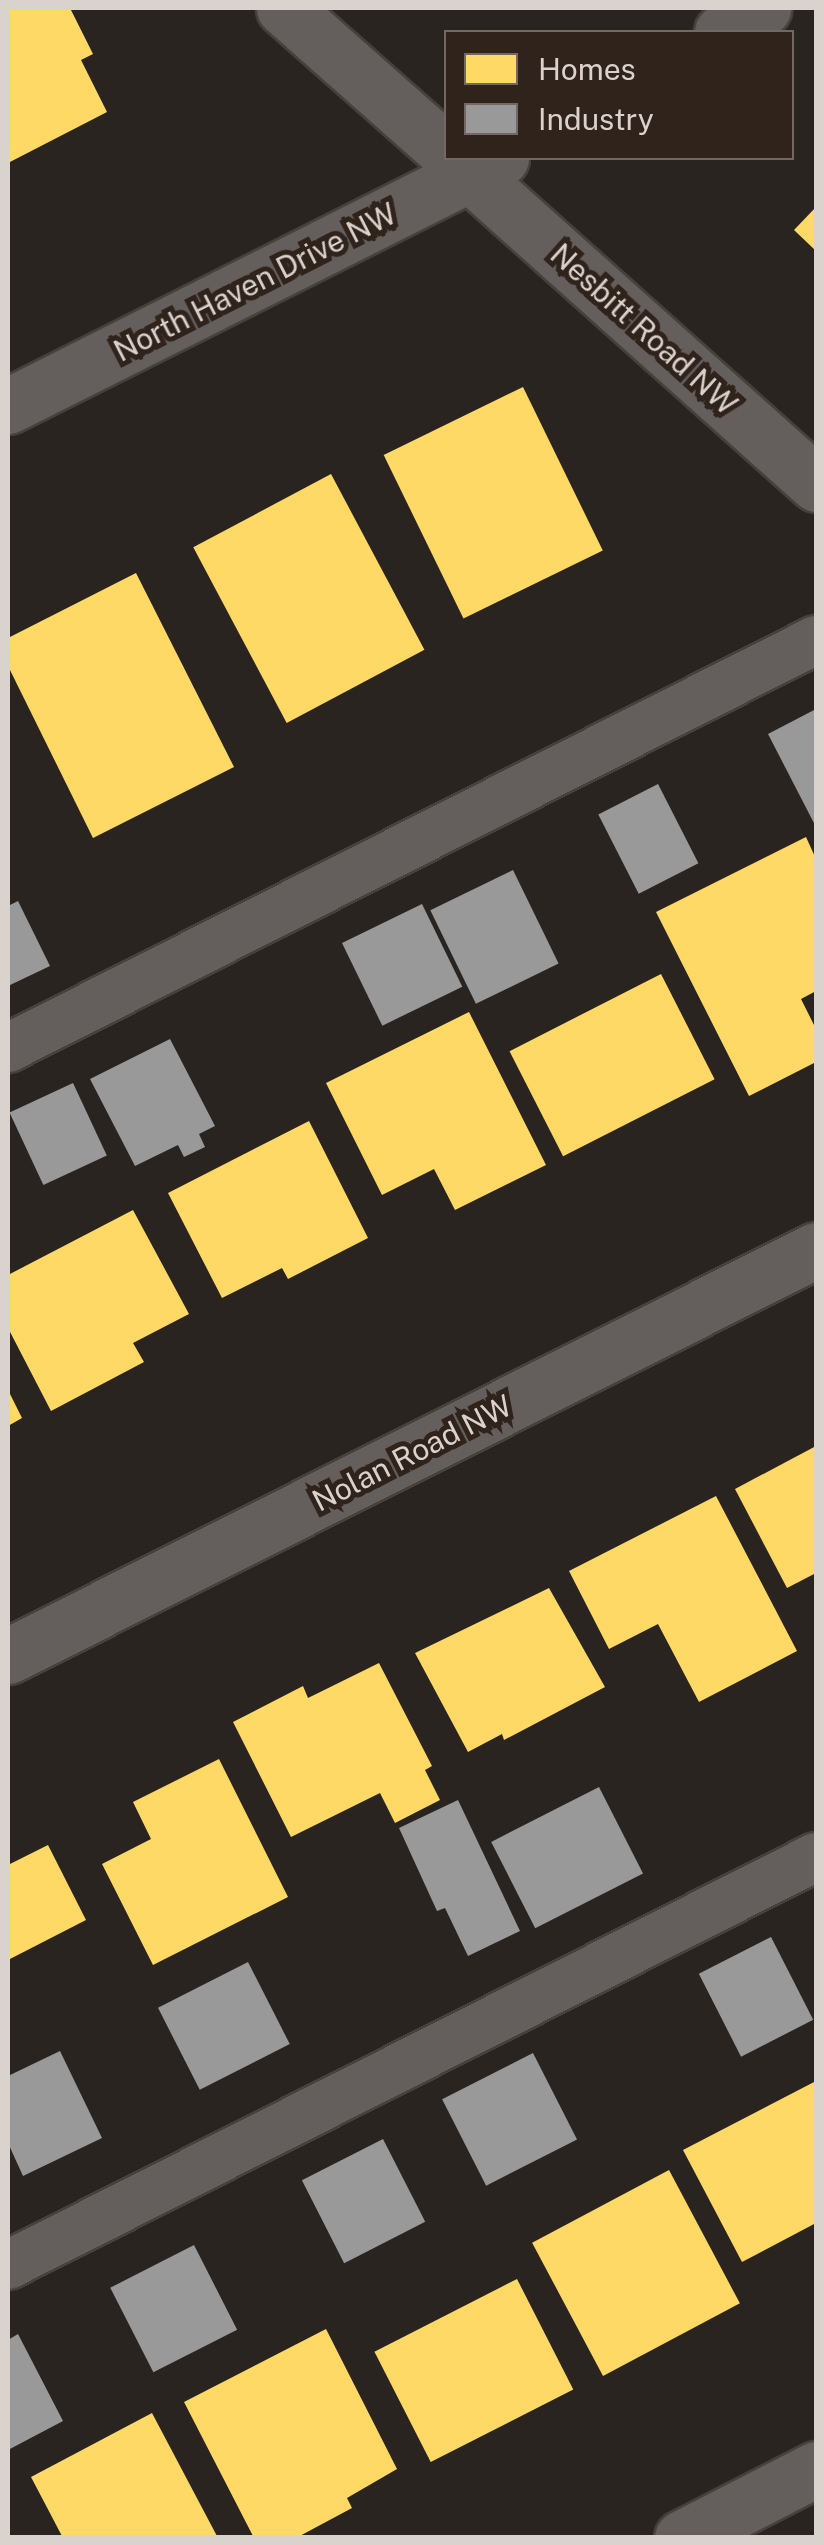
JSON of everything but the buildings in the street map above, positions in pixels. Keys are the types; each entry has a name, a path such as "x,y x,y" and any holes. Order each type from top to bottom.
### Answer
{"street":[{"name":"Nesbitt Road NW","path":"284,8 444,140"},
{"path":"725,30 762,8"},
{"name":"Nesbitt Road NW","path":"468,160 816,484"},
{"name":"North Haven Drive NW","path":"8,406 468,160"},
{"name":"Nolan Road NW","path":"8,1656 816,1250"},
{"path":"682,2538 816,2469"}],"lane":[{"path":"8,1048 816,640"},
{"path":"8,2264 816,1857"}]}
